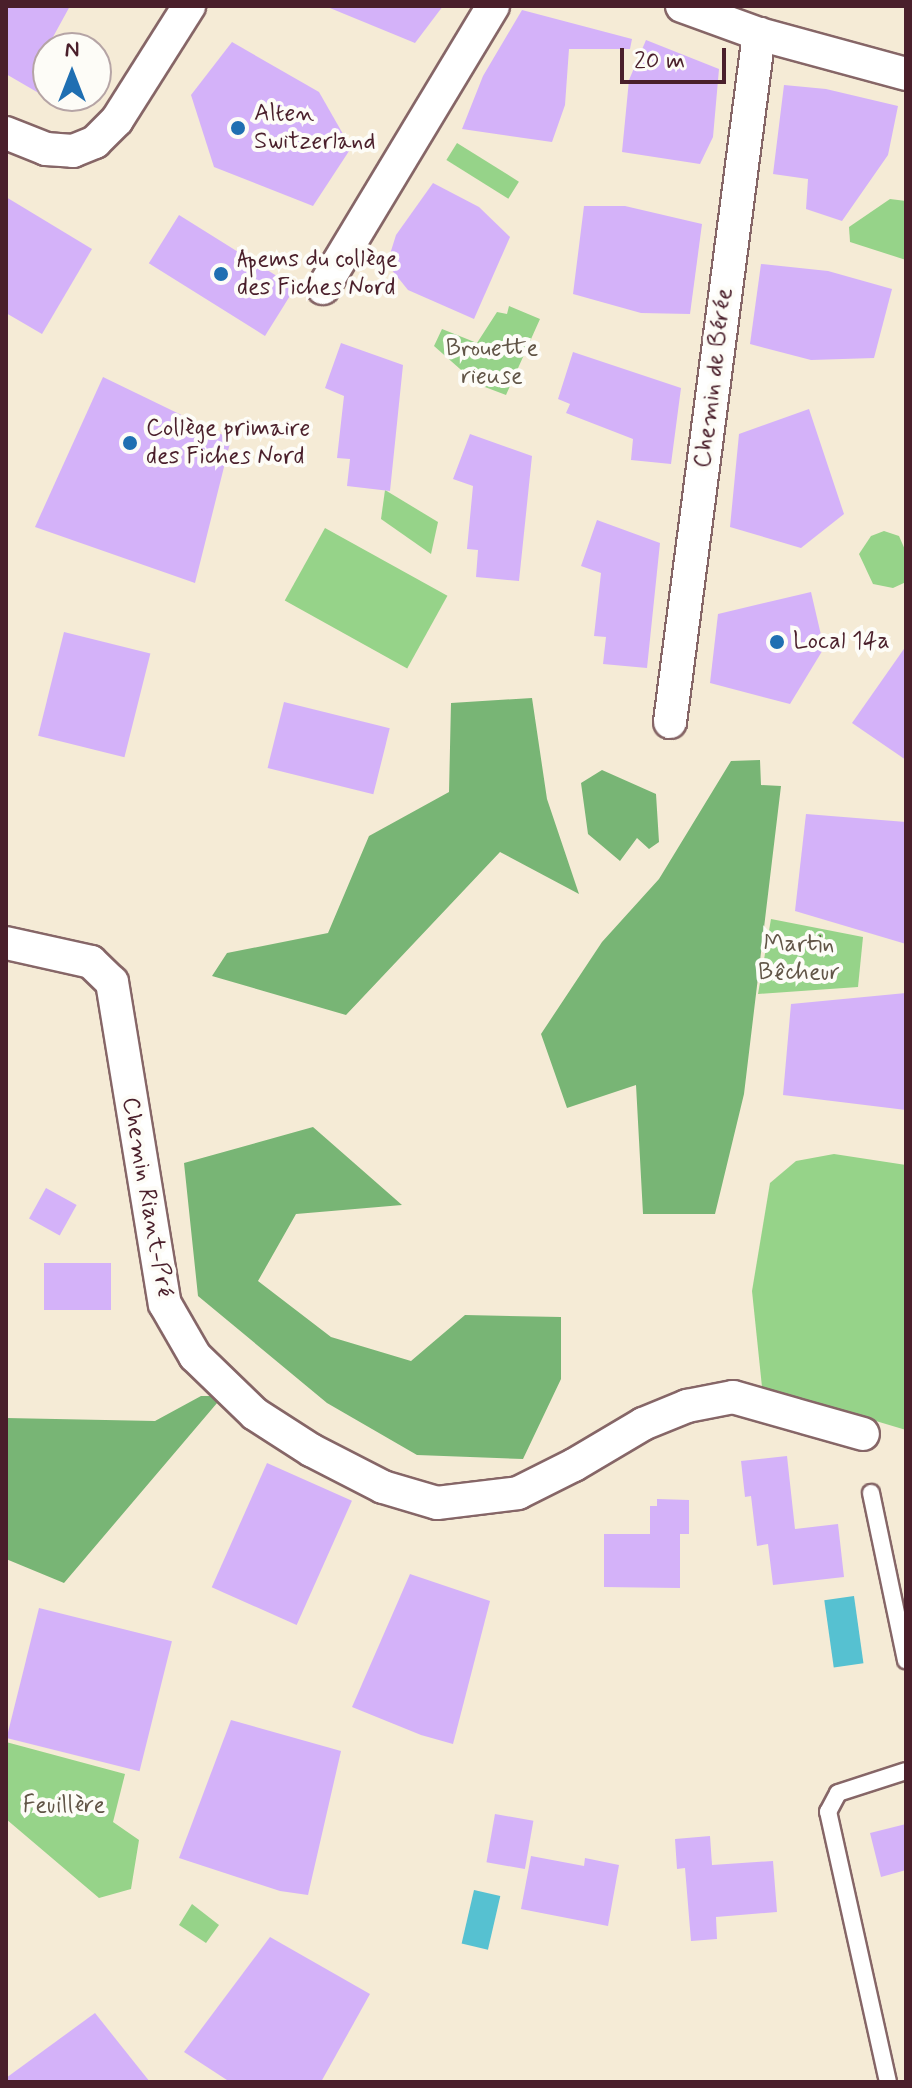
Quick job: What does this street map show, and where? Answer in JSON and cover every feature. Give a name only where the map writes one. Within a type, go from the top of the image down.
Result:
[{"type":"street","points":[[6,133],[46,149],[73,151],[95,142],[117,120],[189,6]]},
{"type":"street","points":[[323,288],[493,6]]},
{"type":"street","points":[[682,6],[759,34],[906,74]]},
{"type":"street","name":"Chemin de Bérée","points":[[670,722],[759,34]]},
{"type":"street","name":"Chemin Riant-Pré","points":[[6,943],[91,962],[112,982],[165,1304],[195,1356],[255,1414],[311,1450],[383,1487],[437,1503],[518,1493],[574,1465],[643,1424],[687,1406],[733,1397],[863,1434]]},
{"type":"lane","points":[[871,1493],[906,1660]]},
{"type":"lane","points":[[888,2082],[828,1812],[838,1793],[906,1771]]},
{"type":"green space","points":[[457,143],[519,182],[508,199],[446,160]]},
{"type":"green space","points":[[890,199],[906,201],[906,260],[850,242],[849,227]]},
{"type":"green space","name":"Brouette rieuse","points":[[509,306],[540,319],[506,395],[477,384],[434,346],[442,329],[477,343],[497,312],[507,314]]},
{"type":"green space","points":[[385,490],[438,522],[431,554],[381,519]]},
{"type":"green space","points":[[325,528],[447,596],[407,668],[285,601]]},
{"type":"green space","points":[[884,531],[899,536],[906,552],[906,582],[893,588],[873,584],[859,554],[871,536]]},
{"type":"green space","points":[[532,698],[547,799],[579,894],[500,852],[346,1015],[212,976],[227,953],[328,933],[369,836],[449,792],[451,703]]},
{"type":"green space","points":[[760,760],[761,785],[781,786],[744,1094],[715,1214],[643,1214],[636,1085],[567,1108],[541,1034],[602,942],[659,879],[731,761]]},
{"type":"green space","points":[[602,770],[656,794],[659,842],[649,849],[637,838],[620,861],[588,834],[581,783]]},
{"type":"green space","name":"Martin Bêcheur","points":[[771,919],[863,937],[858,987],[758,994]]},
{"type":"green space","points":[[313,1127],[402,1205],[296,1214],[258,1281],[331,1337],[411,1361],[465,1315],[561,1317],[561,1379],[523,1459],[417,1455],[327,1403],[198,1296],[184,1163]]},
{"type":"green space","points":[[834,1154],[906,1165],[906,1430],[762,1387],[752,1291],[770,1183],[796,1161]]},
{"type":"green space","points":[[201,1396],[223,1396],[64,1583],[6,1559],[6,1418],[155,1421]]},
{"type":"green space","name":"Feuillère","points":[[6,1742],[125,1774],[113,1822],[139,1840],[131,1889],[99,1898],[6,1819]]},
{"type":"green space","points":[[192,1904],[219,1925],[206,1943],[179,1925]]},
{"type":"water","points":[[854,1596],[863,1663],[834,1668],[824,1600]]},
{"type":"water","points":[[474,1890],[500,1896],[488,1950],[462,1944]]},
{"type":"building","points":[[6,6],[70,6],[56,32],[32,32],[32,89],[6,74]]},
{"type":"building","points":[[325,6],[443,6],[415,43]]},
{"type":"building","points":[[522,10],[632,39],[630,49],[569,49],[565,105],[552,142],[462,129],[483,76]]},
{"type":"building","points":[[646,40],[719,69],[713,137],[700,164],[622,152],[629,80]]},
{"type":"building","points":[[232,42],[319,92],[351,148],[313,206],[214,167],[191,95]]},
{"type":"building","points":[[784,85],[826,89],[898,106],[888,155],[842,221],[806,209],[808,179],[773,174]]},
{"type":"building","points":[[433,183],[479,207],[510,237],[474,319],[408,290],[387,264],[396,235]]},
{"type":"building","points":[[6,197],[92,249],[42,334],[6,313]]},
{"type":"building","points":[[584,206],[625,206],[702,224],[690,314],[641,313],[573,294]]},
{"type":"building","name":"Apems du collège des Fiches Nord","points":[[179,215],[295,288],[265,336],[149,263]]},
{"type":"building","points":[[761,264],[828,271],[892,289],[874,358],[811,360],[750,344]]},
{"type":"building","points":[[341,343],[403,365],[390,491],[347,486],[350,459],[337,458],[344,396],[325,388]]},
{"type":"building","points":[[573,352],[681,388],[671,464],[631,460],[633,439],[566,413],[570,404],[558,399]]},
{"type":"building","points":[[103,377],[231,439],[195,583],[35,527]]},
{"type":"building","points":[[809,409],[844,514],[801,548],[730,527],[739,434]]},
{"type":"building","points":[[470,434],[532,456],[519,581],[476,577],[478,550],[467,549],[473,486],[453,479]]},
{"type":"building","points":[[597,520],[660,543],[647,668],[603,664],[606,637],[594,636],[601,573],[581,566]]},
{"type":"building","points":[[811,592],[824,648],[790,704],[710,683],[718,614]]},
{"type":"building","points":[[64,632],[150,654],[124,757],[38,736]]},
{"type":"building","points":[[906,646],[906,760],[852,723]]},
{"type":"building","points":[[284,702],[390,728],[373,794],[268,768]]},
{"type":"building","points":[[806,814],[906,822],[906,944],[795,911]]},
{"type":"building","points":[[906,993],[906,1110],[783,1095],[791,1004]]},
{"type":"building","points":[[46,1188],[77,1205],[60,1236],[29,1219]]},
{"type":"building","points":[[44,1263],[111,1263],[111,1310],[44,1310]]},
{"type":"building","points":[[787,1456],[795,1529],[838,1524],[844,1577],[773,1585],[768,1544],[757,1546],[751,1496],[745,1497],[741,1461]]},
{"type":"building","points":[[267,1463],[352,1501],[297,1625],[212,1587]]},
{"type":"building","points":[[657,1499],[689,1500],[689,1534],[680,1534],[680,1588],[604,1587],[604,1534],[650,1534],[650,1506],[657,1506]]},
{"type":"building","points":[[410,1574],[490,1601],[453,1744],[421,1735],[352,1707]]},
{"type":"building","points":[[39,1608],[172,1641],[140,1771],[7,1738]]},
{"type":"building","points":[[231,1720],[341,1751],[308,1895],[280,1891],[179,1858]]},
{"type":"building","points":[[495,1814],[533,1821],[525,1869],[486,1862]]},
{"type":"building","points":[[906,1824],[906,1870],[881,1877],[870,1833]]},
{"type":"building","points":[[710,1836],[712,1865],[773,1861],[777,1912],[716,1917],[717,1939],[691,1941],[685,1868],[677,1869],[675,1839]]},
{"type":"building","points":[[531,1856],[584,1866],[585,1858],[619,1865],[608,1926],[521,1909]]},
{"type":"building","points":[[270,1937],[370,1994],[321,2082],[230,2082],[184,2052]]},
{"type":"building","points":[[95,2013],[150,2082],[6,2082],[6,2078]]},
{"type":"place","name":"Alten Switzerland","points":[[238,128]]},
{"type":"place","name":"Apems du collège des Fiches Nord","points":[[221,274]]},
{"type":"place","name":"Collège primaire des Fiches Nord","points":[[130,443]]},
{"type":"place","name":"Local 14a","points":[[777,642]]}]
